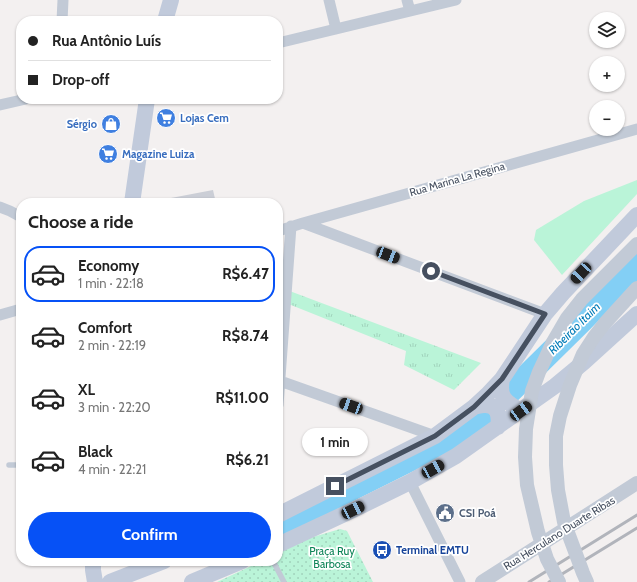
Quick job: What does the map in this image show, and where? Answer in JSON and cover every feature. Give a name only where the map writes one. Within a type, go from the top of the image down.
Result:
[{"type":"main road","points":[[166,16],[171,0]]},
{"type":"main road","points":[[133,198],[146,104]]},
{"type":"main road","points":[[283,512],[435,436],[474,407],[502,379],[545,314],[637,215]]},
{"type":"main road","points":[[283,543],[410,482],[456,456],[555,386],[637,314]]},
{"type":"main road","points":[[502,379],[501,391],[503,397],[508,403],[521,411]]},
{"type":"main road","points":[[474,407],[485,405],[493,406],[498,412],[498,427]]},
{"type":"main road","points":[[93,566],[96,582]]},
{"type":"main road","points":[[110,582],[151,566]]},
{"type":"main road","points":[[192,582],[230,566]]},
{"type":"street","points":[[62,16],[63,0]]},
{"type":"street","points":[[329,0],[336,29]]},
{"type":"street","points":[[407,0],[410,11]]},
{"type":"street","points":[[283,42],[456,0]]},
{"type":"street","points":[[0,105],[16,101]]},
{"type":"street","name":"Rua Marina La Regina","points":[[283,229],[637,129]]},
{"type":"street","points":[[0,207],[16,214]]},
{"type":"street","points":[[303,223],[545,314]]},
{"type":"street","points":[[283,339],[291,226]]},
{"type":"street","points":[[559,582],[547,559],[538,532],[527,485],[525,457],[526,429],[532,391],[552,342],[567,318],[582,299],[637,244]]},
{"type":"street","points":[[587,582],[564,522],[558,490],[556,436],[560,416],[570,385],[583,354],[605,323],[637,288]]},
{"type":"street","points":[[0,315],[16,310]]},
{"type":"street","points":[[283,382],[435,436]]},
{"type":"street","points":[[410,482],[460,582]]},
{"type":"street","name":"Rua Herculano Duarte Ribas","points":[[482,582],[637,483]]},
{"type":"lane","points":[[9,465],[16,464]]},
{"type":"lane","points":[[276,566],[284,582]]},
{"type":"green space","points":[[637,180],[637,194],[562,275],[534,240],[536,230],[584,201]]},
{"type":"green space","points":[[287,290],[481,363],[454,390],[404,365],[406,351],[286,303]]},
{"type":"green space","name":"Praça Ruy Barbosa","points":[[340,529],[347,531],[373,582],[217,582],[251,566],[283,566],[283,550],[303,540]]},
{"type":"building","points":[[213,190],[215,198],[171,198]]},
{"type":"waterway","name":"Ribeirão Itaim","points":[[510,392],[637,265]]},
{"type":"waterway","name":"Ribeirão Itaim","points":[[283,524],[440,445],[480,419]]},
{"type":"railway","points":[[529,582],[637,515]]},
{"type":"railway","points":[[549,582],[637,528]]},
{"type":"place","name":"Lojas Cem","points":[[166,118]]},
{"type":"place","name":"Sérgio","points":[[111,124]]},
{"type":"place","name":"Magazine Luiza","points":[[108,154]]},
{"type":"place","name":"CSI Poá","points":[[445,513]]},
{"type":"place","name":"Terminal EMTU","points":[[382,550]]},
{"type":"route","points":[[335,486],[435,436],[474,407],[502,379],[545,314],[431,271]]}]
